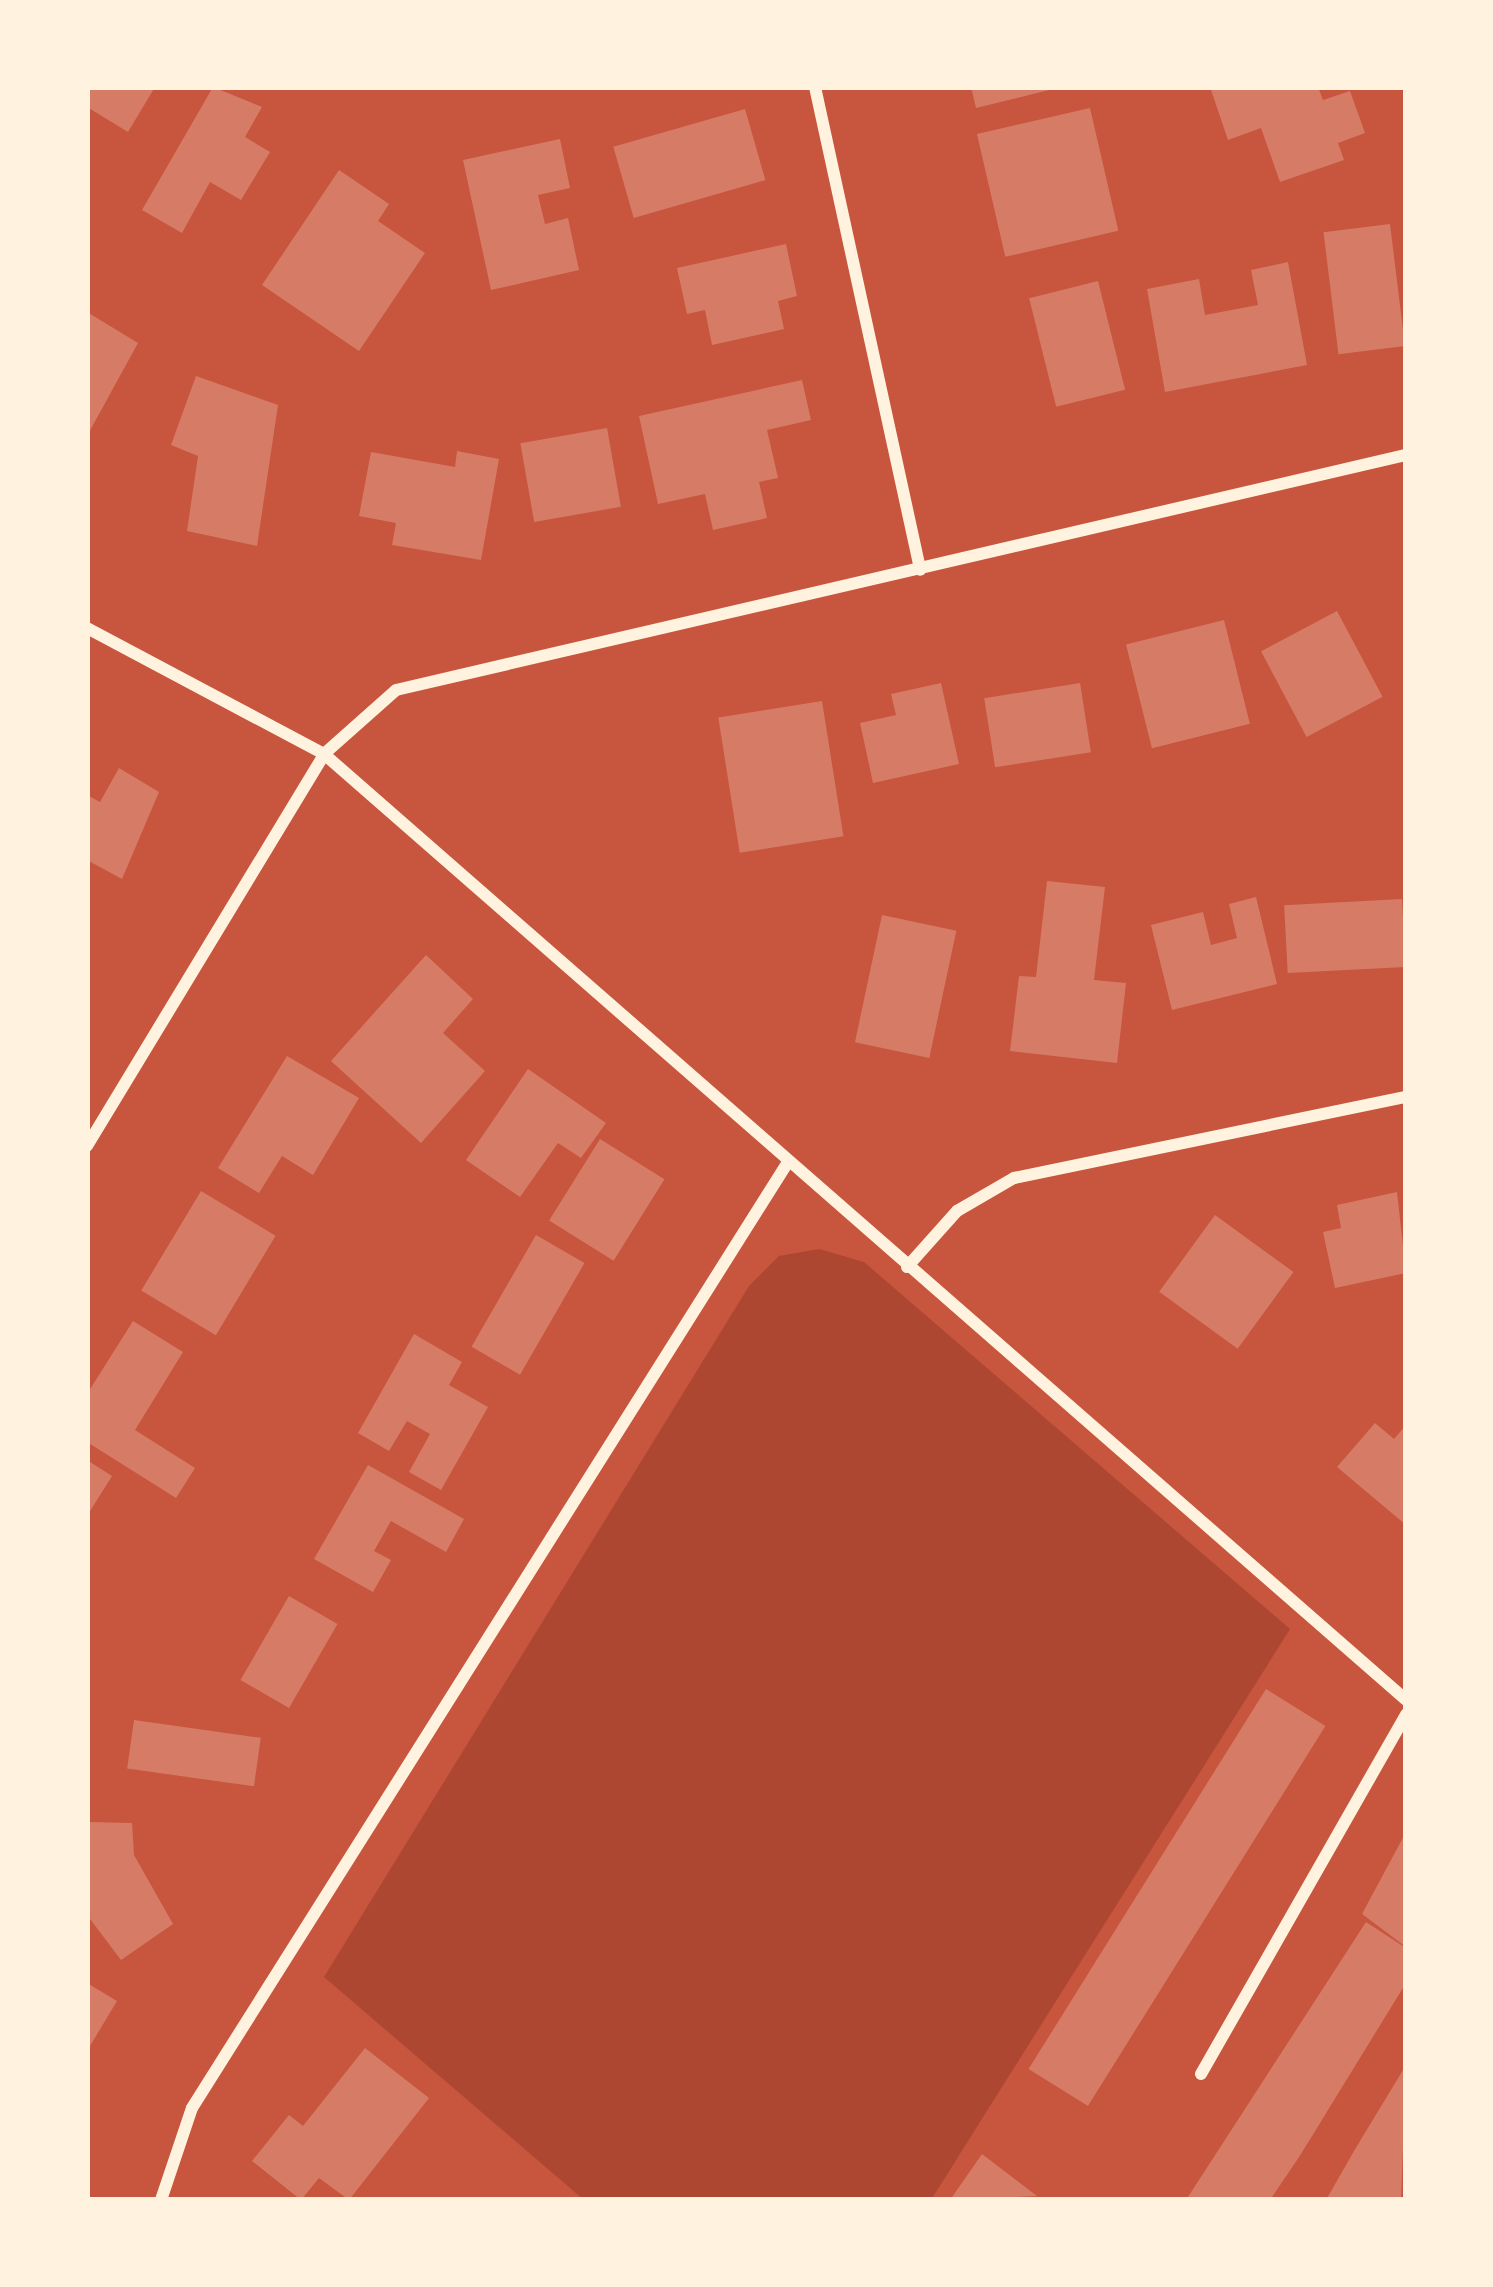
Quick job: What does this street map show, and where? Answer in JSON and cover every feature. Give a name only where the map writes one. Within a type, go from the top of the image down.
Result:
[{"type":"street","points":[[815,87],[920,570]]},
{"type":"street","points":[[87,1146],[324,754],[397,690],[1406,455]]},
{"type":"street","points":[[87,628],[324,754],[786,1165],[1406,1700]]},
{"type":"street","points":[[907,1268],[957,1211],[1014,1178],[1406,1096]]},
{"type":"street","points":[[160,2200],[192,2108],[786,1165]]},
{"type":"street","points":[[1201,2074],[1406,1714]]},
{"type":"shaded area","points":[[819,1249],[864,1262],[1290,1629],[931,2200],[584,2200],[324,1977],[749,1286],[779,1256]]},
{"type":"building","points":[[87,87],[155,87],[128,132],[87,107]]},
{"type":"building","points":[[213,87],[262,107],[245,137],[270,152],[241,200],[210,182],[182,233],[142,210]]},
{"type":"building","points":[[971,87],[1053,87],[1053,89],[976,108]]},
{"type":"building","points":[[1210,87],[1318,87],[1323,100],[1350,91],[1365,133],[1338,143],[1344,160],[1280,182],[1261,128],[1228,140]]},
{"type":"building","points":[[1090,108],[1118,231],[1005,257],[977,134]]},
{"type":"building","points":[[745,109],[765,180],[634,218],[613,147]]},
{"type":"building","points":[[560,139],[570,188],[538,195],[545,224],[568,218],[579,270],[491,290],[463,160]]},
{"type":"building","points":[[339,170],[389,204],[378,221],[425,253],[359,351],[262,285]]},
{"type":"building","points":[[1390,224],[1405,346],[1338,354],[1323,232]]},
{"type":"building","points":[[786,244],[797,296],[778,301],[784,329],[712,345],[705,310],[687,314],[677,268]]},
{"type":"building","points":[[1288,262],[1307,365],[1165,392],[1147,289],[1199,279],[1205,315],[1258,305],[1251,270]]},
{"type":"building","points":[[1098,281],[1125,390],[1056,407],[1029,298]]},
{"type":"building","points":[[87,312],[138,343],[87,436]]},
{"type":"building","points":[[196,376],[278,405],[257,546],[187,531],[198,456],[171,445]]},
{"type":"building","points":[[802,380],[811,420],[767,430],[778,478],[759,482],[767,518],[713,530],[705,494],[658,504],[639,416]]},
{"type":"building","points":[[607,428],[621,507],[534,522],[520,443]]},
{"type":"building","points":[[457,451],[499,459],[481,560],[392,545],[396,523],[359,516],[371,452],[455,467]]},
{"type":"building","points":[[1337,611],[1383,697],[1307,737],[1261,651]]},
{"type":"building","points":[[1224,620],[1250,724],[1152,748],[1126,644]]},
{"type":"building","points":[[941,683],[959,764],[873,783],[860,723],[896,715],[891,694]]},
{"type":"building","points":[[1080,683],[1091,752],[995,767],[984,698]]},
{"type":"building","points":[[822,701],[843,836],[740,853],[718,717]]},
{"type":"building","points":[[119,768],[159,792],[122,879],[87,860],[87,795],[100,802]]},
{"type":"building","points":[[1047,881],[1105,887],[1094,980],[1126,983],[1117,1063],[1010,1051],[1019,976],[1036,977]]},
{"type":"building","points":[[1256,897],[1277,984],[1172,1010],[1151,925],[1203,912],[1211,945],[1237,938],[1229,904]]},
{"type":"building","points":[[1402,899],[1406,967],[1288,973],[1284,905]]},
{"type":"building","points":[[882,915],[956,931],[929,1058],[855,1042]]},
{"type":"building","points":[[426,955],[473,999],[443,1033],[485,1071],[421,1143],[331,1061]]},
{"type":"building","points":[[287,1056],[359,1098],[313,1175],[282,1156],[259,1193],[218,1168]]},
{"type":"building","points":[[528,1069],[606,1123],[581,1158],[558,1143],[520,1197],[466,1160]]},
{"type":"building","points":[[600,1139],[664,1179],[614,1261],[549,1220]]},
{"type":"building","points":[[201,1191],[276,1236],[216,1335],[141,1290]]},
{"type":"building","points":[[1397,1192],[1406,1273],[1335,1288],[1323,1232],[1341,1228],[1337,1205]]},
{"type":"building","points":[[1215,1215],[1293,1272],[1238,1349],[1159,1292]]},
{"type":"building","points":[[536,1235],[584,1263],[520,1375],[472,1347]]},
{"type":"building","points":[[133,1321],[183,1352],[135,1430],[195,1468],[176,1498],[87,1442],[87,1394]]},
{"type":"building","points":[[414,1334],[462,1362],[449,1385],[488,1407],[441,1490],[409,1472],[430,1434],[407,1421],[389,1451],[358,1433]]},
{"type":"building","points":[[1375,1423],[1394,1439],[1406,1425],[1406,1525],[1337,1467]]},
{"type":"building","points":[[87,1460],[112,1476],[87,1516]]},
{"type":"building","points":[[368,1465],[464,1519],[446,1552],[391,1521],[374,1551],[391,1560],[373,1592],[314,1559]]},
{"type":"building","points":[[289,1596],[337,1624],[289,1708],[240,1680]]},
{"type":"building","points":[[1266,1689],[1325,1726],[1088,2106],[1029,2069]]},
{"type":"building","points":[[134,1720],[261,1738],[254,1786],[127,1769]]},
{"type":"building","points":[[87,1822],[132,1823],[134,1855],[173,1924],[121,1960],[87,1915]]},
{"type":"building","points":[[1406,1832],[1406,1947],[1362,1914]]},
{"type":"building","points":[[1366,1922],[1406,1948],[1406,1983],[1301,2154],[1270,2200],[1186,2200]]},
{"type":"building","points":[[87,1983],[117,2001],[87,2051]]},
{"type":"building","points":[[365,2048],[429,2098],[349,2200],[319,2178],[301,2200],[252,2161],[289,2115],[303,2126]]},
{"type":"building","points":[[1406,2065],[1401,2200],[1326,2200],[1354,2151]]},
{"type":"building","points":[[982,2154],[1037,2196],[950,2200]]}]
